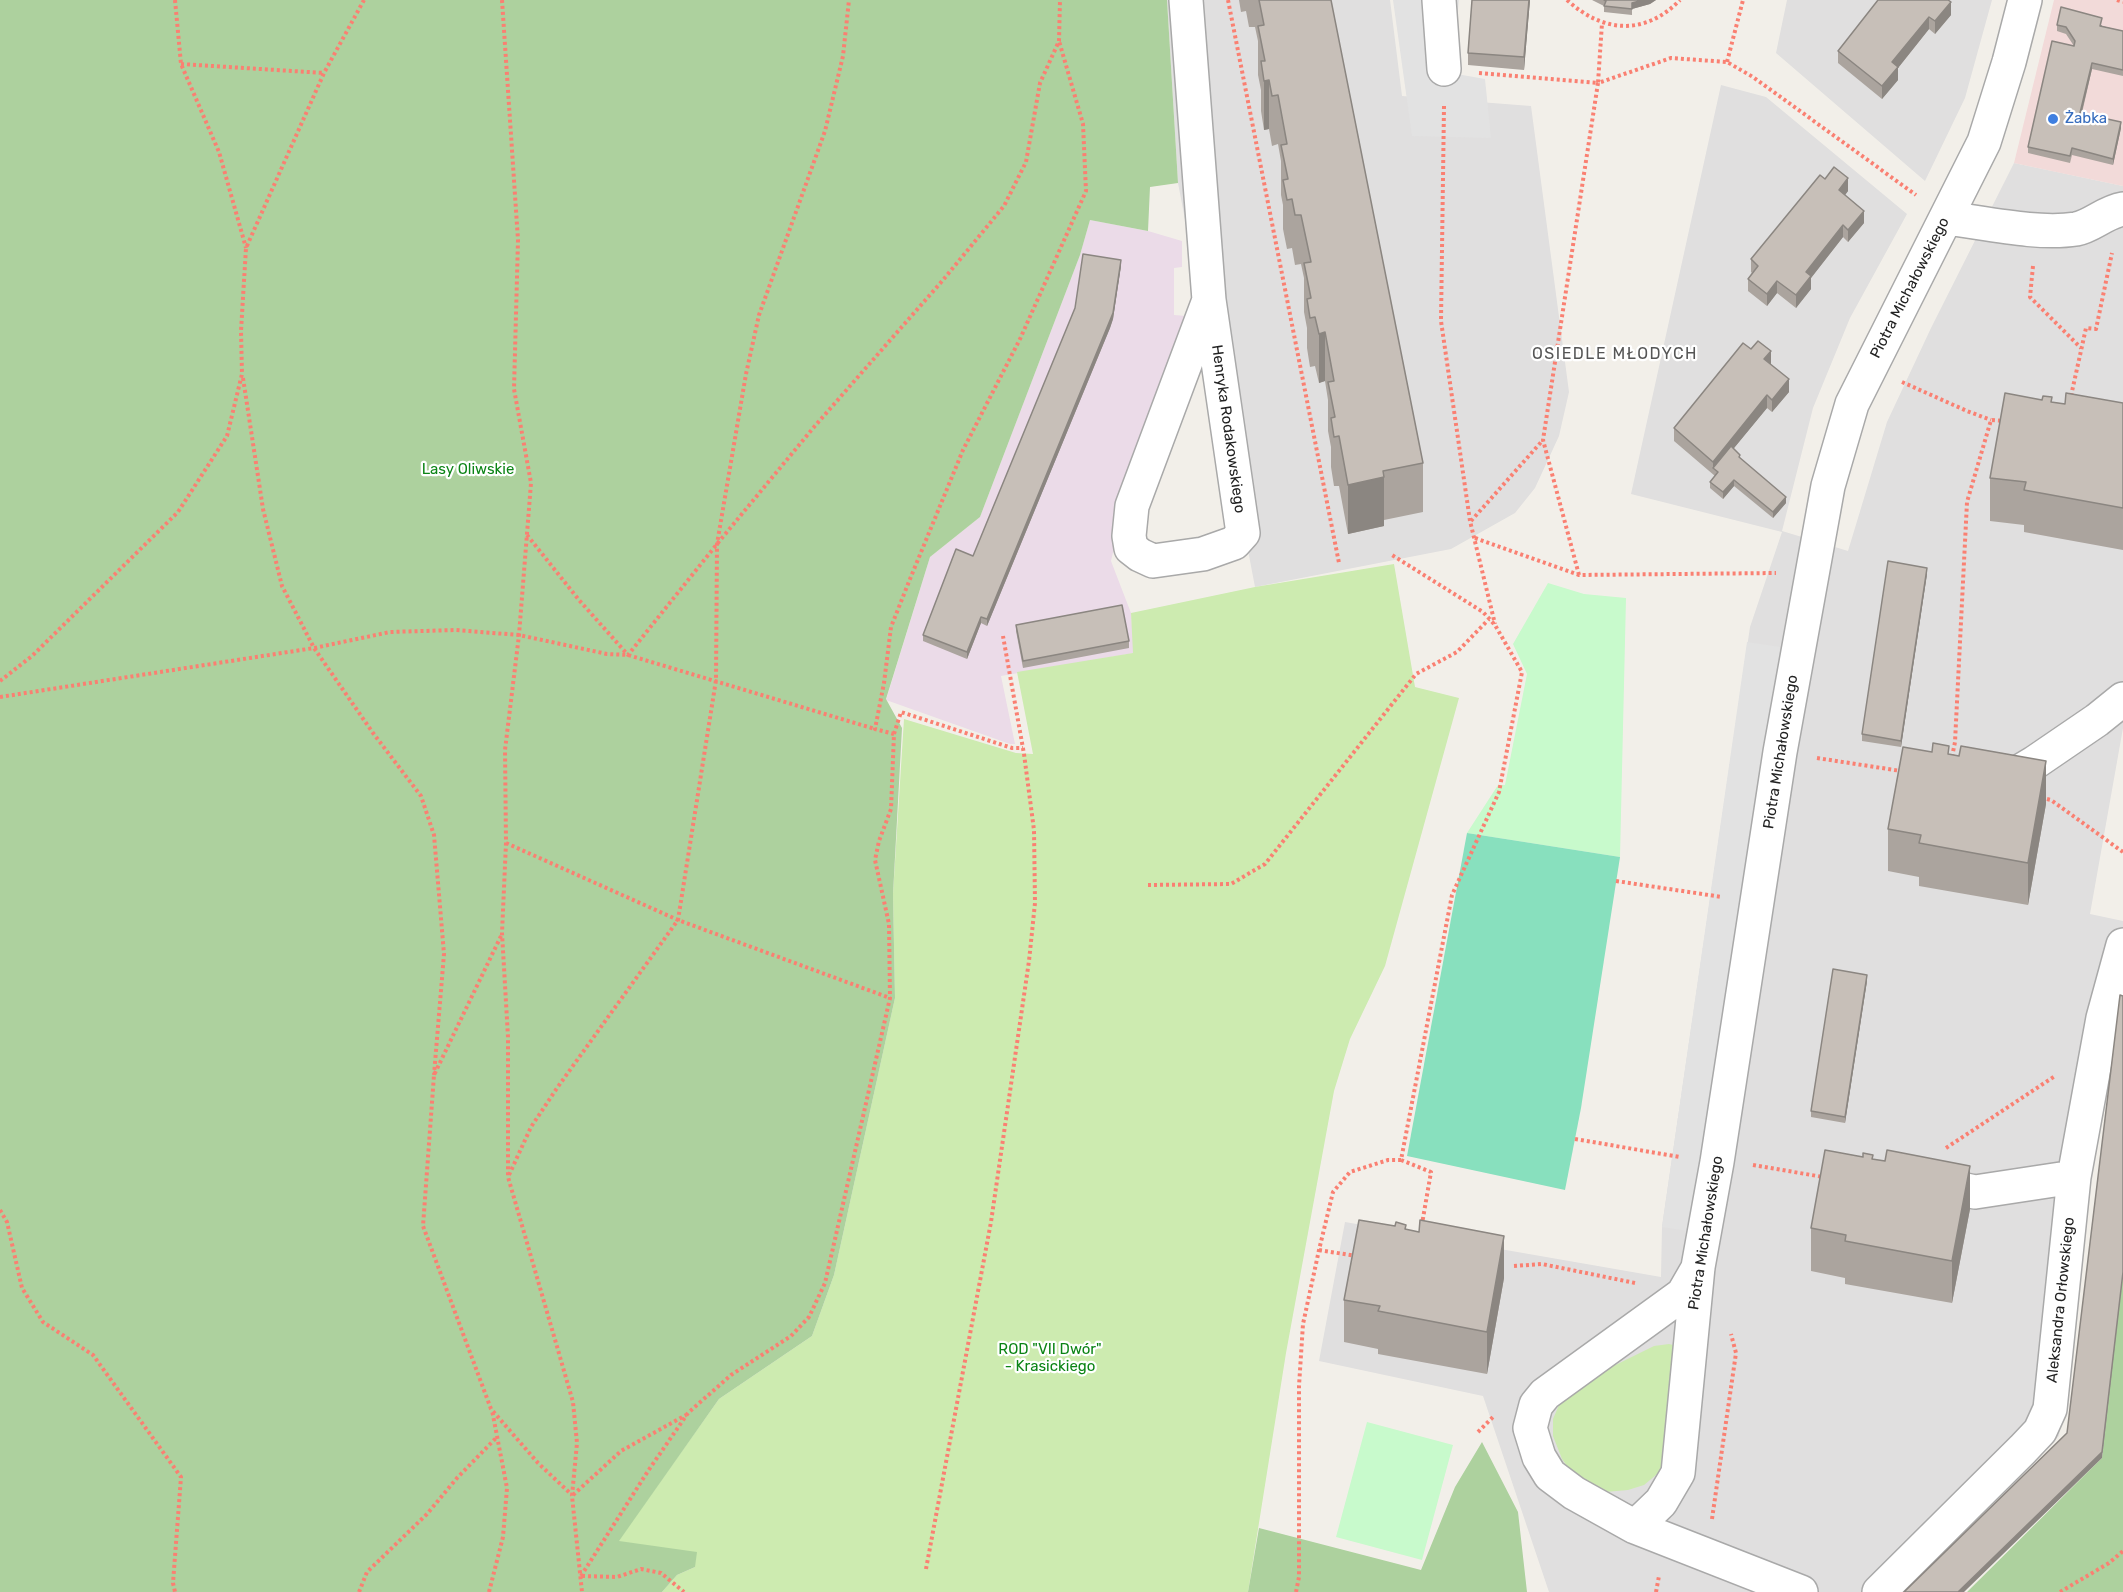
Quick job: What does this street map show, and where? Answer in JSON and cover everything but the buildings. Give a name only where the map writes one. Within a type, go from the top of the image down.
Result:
[{"type":"street","name":"Henryka Rodakowskiego","points":[[1186,0],[1209,300],[1244,533],[1234,543],[1203,554],[1153,561],[1131,548],[1129,536],[1132,506],[1209,300]]},
{"type":"street","points":[[1439,0],[1456,71]]},
{"type":"street","name":"Piotra Michałowskiego","points":[[1635,1527],[1661,1502],[1678,1473],[1691,1280],[1717,1162],[1780,752],[1828,486],[1852,404],[1935,209],[1984,142],[2010,62],[2025,0]]},
{"type":"street","points":[[1935,209],[2055,232],[2080,228],[2110,212],[2123,209]]},
{"type":"street","points":[[1950,766],[1999,775],[2019,772],[2097,720],[2123,699]]},
{"type":"street","name":"Aleksandra Orłowskiego","points":[[1879,1592],[2040,1431],[2050,1409],[2074,1178],[2103,1018],[2123,945]]},
{"type":"street","points":[[1902,1177],[1975,1192],[2074,1178]]},
{"type":"street","points":[[1691,1280],[1545,1394],[1536,1405],[1530,1428],[1539,1457],[1550,1475],[1574,1493],[1635,1527],[1801,1592]]},
{"type":"path","points":[[175,0],[181,64],[219,152],[246,248],[241,331],[242,374],[263,509],[282,586],[314,648],[373,733],[422,796],[434,835],[444,954],[423,1227],[491,1409],[507,1488],[503,1537],[489,1592]]},
{"type":"path","points":[[246,248],[324,73],[364,0]]},
{"type":"path","points":[[502,0],[518,240],[514,389],[531,483],[519,635],[505,750],[506,843],[502,933],[508,1037],[508,1177],[573,1402],[577,1443],[572,1496],[582,1592]]},
{"type":"path","points":[[508,1177],[538,1117],[678,920],[716,681],[717,544],[746,374],[759,315],[825,131],[843,56],[849,0]]},
{"type":"path","points":[[874,729],[884,683],[891,627],[963,450],[1020,339],[1086,191],[1083,124],[1059,41],[1060,0]]},
{"type":"path","points":[[1228,0],[1339,563]]},
{"type":"path","points":[[1567,0],[1581,13],[1602,23],[1626,27],[1649,22],[1669,11],[1680,0]]},
{"type":"path","points":[[1727,62],[1743,0]]},
{"type":"path","points":[[2117,0],[2123,2]]},
{"type":"path","points":[[1579,575],[1543,440],[1598,82],[1602,23]]},
{"type":"path","points":[[628,655],[814,427],[943,280],[1004,206],[1026,162],[1040,83],[1059,41]]},
{"type":"path","points":[[1495,625],[1470,522],[1441,321],[1456,71],[1598,82],[1671,58],[1727,62],[1753,77],[1935,209]]},
{"type":"path","points":[[181,64],[324,73]]},
{"type":"path","points":[[2068,401],[2073,394],[2086,328],[2096,329],[2123,209]]},
{"type":"path","points":[[2035,302],[2081,349]]},
{"type":"path","points":[[0,681],[32,656],[178,512],[227,436],[242,374]]},
{"type":"path","points":[[1899,380],[1991,420],[2013,422]]},
{"type":"path","points":[[1950,766],[1955,742],[1967,502],[1991,420]]},
{"type":"path","points":[[1470,522],[1543,440]]},
{"type":"path","points":[[526,534],[579,600],[628,655]]},
{"type":"path","points":[[1475,538],[1579,575],[1787,573]]},
{"type":"path","points":[[1392,555],[1483,612],[1495,625],[1522,672],[1499,792],[1452,895],[1401,1160]]},
{"type":"path","points":[[1148,885],[1231,884],[1265,864],[1416,674],[1457,652],[1489,619]]},
{"type":"path","points":[[0,697],[314,648],[390,632],[455,630],[519,635],[607,654],[628,655],[894,734]]},
{"type":"path","points":[[926,1569],[991,1222],[1029,961],[1035,903],[1034,830],[1023,748],[1003,636]]},
{"type":"path","points":[[572,1496],[621,1451],[688,1413],[731,1374],[791,1336],[809,1317],[825,1283],[890,998],[889,924],[875,860],[879,841],[891,809],[894,734],[901,712],[1012,748],[1023,748]]},
{"type":"path","points":[[1814,758],[1903,771]]},
{"type":"path","points":[[2040,798],[2051,800],[2123,852]]},
{"type":"path","points":[[506,843],[678,920],[890,998]]},
{"type":"path","points":[[1616,881],[1692,893]]},
{"type":"path","points":[[434,1075],[502,933]]},
{"type":"path","points":[[1902,1177],[2097,1048]]},
{"type":"path","points":[[1575,1139],[1658,1154]]},
{"type":"path","points":[[1296,1592],[1299,1577],[1299,1386],[1303,1324],[1333,1192],[1350,1172],[1388,1160],[1401,1160],[1431,1172],[1421,1231]]},
{"type":"path","points":[[1717,1162],[1748,1164],[1828,1178]]},
{"type":"path","points":[[0,1210],[7,1222],[21,1288],[43,1322],[93,1356],[181,1477],[173,1583],[175,1592]]},
{"type":"path","points":[[1319,1250],[1361,1257]]},
{"type":"path","points":[[1515,1266],[1542,1264],[1691,1280]]},
{"type":"path","points":[[1707,1556],[1736,1353],[1729,1324]]},
{"type":"path","points":[[491,1409],[538,1463],[572,1496]]},
{"type":"path","points":[[1478,1432],[1499,1412]]},
{"type":"path","points":[[581,1576],[688,1413]]},
{"type":"path","points":[[358,1592],[367,1572],[427,1514],[457,1478],[497,1437]]},
{"type":"path","points":[[2060,1592],[2109,1563],[2123,1551]]},
{"type":"path","points":[[581,1576],[617,1577],[641,1569],[662,1573],[684,1592]]},
{"type":"shaded area","points":[[1167,0],[1390,0],[1402,96],[1531,106],[1569,392],[1559,436],[1535,488],[1515,513],[1451,549],[1255,587],[1178,183]]},
{"type":"shaded area","points":[[1393,0],[1459,0],[1451,73],[1485,79],[1491,138],[1412,136]]},
{"type":"shaded area","points":[[1787,0],[1992,0],[1965,98],[1925,181],[1776,53]]},
{"type":"shaded area","points":[[2054,0],[2123,0],[2123,186],[2014,163]]},
{"type":"shaded area","points":[[1721,85],[1766,97],[1907,214],[1850,318],[1813,408],[1782,531],[1848,551],[1887,422],[1931,328],[2014,163],[2123,186],[2123,728],[2090,914],[2123,921],[2123,994],[2110,1028],[2059,1436],[1901,1592],[1549,1592],[1483,1396],[1319,1361],[1345,1222],[1661,1277],[1662,1226],[1750,627],[1782,532],[1631,494]]},
{"type":"shaded area","points":[[1090,220],[1148,231],[1182,241],[1182,267],[1174,268],[1174,315],[1187,316],[1111,561],[1131,613],[1134,653],[1001,676],[1015,744],[1010,744],[886,700],[930,557],[980,517],[1080,255]]},
{"type":"shaded area","points":[[1747,642],[1780,647],[1695,1232],[1662,1227]]},
{"type":"green space","name":"Lasy Oliwskie","points":[[0,0],[1167,0],[1178,183],[1150,187],[1148,231],[1090,220],[1080,255],[980,517],[930,557],[886,699],[902,728],[893,894],[895,998],[834,1275],[812,1336],[719,1399],[619,1541],[697,1552],[695,1567],[677,1575],[662,1592],[0,1592]]},
{"type":"green space","name":"ROD \"VII Dwór\" - Krasickiego","points":[[1394,564],[1415,687],[1459,698],[1385,966],[1350,1039],[1334,1091],[1286,1353],[1248,1592],[662,1592],[677,1575],[695,1567],[618,1541],[719,1399],[812,1336],[834,1275],[895,998],[893,894],[904,719],[1016,753],[1033,754],[1017,672],[1133,653],[1131,613],[1255,587]]},
{"type":"green space","points":[[1548,583],[1584,594],[1626,598],[1620,857],[1467,833],[1498,785],[1505,785],[1527,674],[1513,644]]},
{"type":"green space","points":[[1467,833],[1620,857],[1581,1108],[1565,1190],[1407,1156]]},
{"type":"green space","points":[[2123,1269],[2123,1592],[1967,1592],[2102,1458]]},
{"type":"green space","points":[[1669,1344],[1677,1346],[1662,1470],[1644,1485],[1628,1490],[1605,1492],[1572,1473],[1562,1459],[1553,1436],[1553,1419],[1559,1405],[1587,1379],[1654,1346]]},
{"type":"green space","points":[[1367,1422],[1453,1445],[1422,1560],[1336,1537]]},
{"type":"green space","points":[[1482,1442],[1518,1512],[1527,1592],[1248,1592],[1259,1528],[1421,1570],[1455,1487]]},
{"type":"place","name":"Żabka","points":[[2053,119]]},
{"type":"district","name":"OSIEDLE MŁODYCH","points":[[1615,354]]}]
